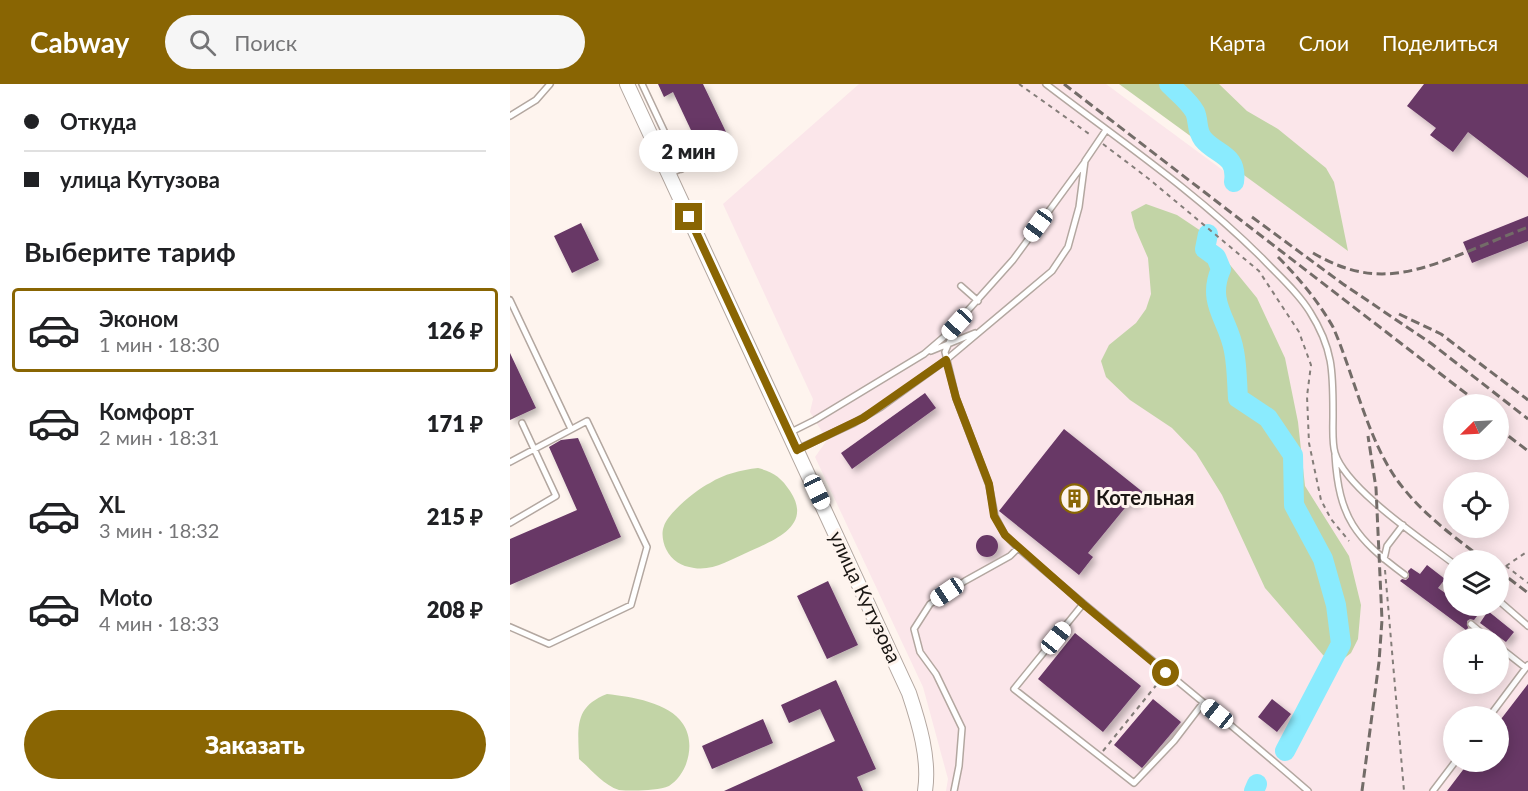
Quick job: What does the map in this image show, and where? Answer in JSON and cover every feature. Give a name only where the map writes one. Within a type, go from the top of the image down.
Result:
[{"type":"street","name":"улица Кутузова","points":[[627,84],[675,171],[789,433],[909,693],[922,742],[925,791]]},
{"type":"lane","points":[[510,116],[536,100],[550,84]]},
{"type":"lane","points":[[642,84],[675,171],[701,160]]},
{"type":"lane","points":[[1046,84],[1177,182],[1230,227],[1309,310],[1320,329],[1332,365],[1335,453],[1339,493],[1344,510],[1357,534],[1384,560],[1405,575]]},
{"type":"lane","points":[[924,354],[957,324],[1013,260],[1106,130]]},
{"type":"lane","points":[[797,450],[863,418],[946,360],[1052,271],[1068,247],[1078,207],[1085,161]]},
{"type":"lane","points":[[961,286],[978,301]]},
{"type":"lane","points":[[510,300],[571,429]]},
{"type":"lane","points":[[957,324],[947,344],[946,360],[956,398],[989,484],[994,516],[1005,535],[1083,604],[1308,791]]},
{"type":"lane","points":[[789,433],[815,420],[924,354],[981,330]]},
{"type":"lane","points":[[510,462],[587,421],[647,548],[631,605],[549,644],[510,627]]},
{"type":"lane","points":[[510,523],[556,495],[522,423]]},
{"type":"lane","points":[[1335,453],[1359,488],[1443,556]]},
{"type":"lane","points":[[1384,560],[1384,551],[1403,525]]},
{"type":"lane","points":[[954,791],[960,766],[962,728],[936,674],[920,652],[914,629],[930,604],[1010,556],[1018,548]]},
{"type":"lane","points":[[1083,604],[1014,689],[1134,783],[1174,741],[1203,703]]},
{"type":"lane","points":[[1509,610],[1528,626]]},
{"type":"lane","points":[[1471,624],[1476,628]]},
{"type":"lane","points":[[1497,706],[1527,667],[1509,654]]},
{"type":"lane","points":[[1433,791],[1447,772]]},
{"type":"path","points":[[1019,84],[1149,179],[1259,271],[1299,332],[1311,365],[1307,396],[1309,443],[1321,500],[1330,519],[1349,541]]},
{"type":"path","points":[[1509,564],[1528,551]]},
{"type":"path","points":[[1384,560],[1404,791]]},
{"type":"path","points":[[1509,568],[1528,583]]},
{"type":"path","points":[[1099,755],[1166,673]]},
{"type":"shaded area","points":[[859,84],[1106,84],[1228,174],[1184,84],[1528,84],[1528,791],[946,791],[948,779],[923,687],[815,457],[827,440],[810,412],[813,399],[723,204]]},
{"type":"green space","points":[[1119,84],[1219,84],[1247,111],[1278,129],[1326,168],[1334,182],[1348,251]]},
{"type":"green space","points":[[1146,204],[1177,215],[1204,233],[1257,298],[1285,358],[1298,422],[1305,486],[1349,556],[1361,605],[1358,639],[1351,653],[1337,664],[1323,655],[1265,588],[1222,495],[1196,453],[1172,428],[1130,400],[1106,377],[1101,361],[1109,345],[1136,323],[1146,309],[1151,294],[1148,258],[1131,212]]},
{"type":"green space","points":[[758,468],[780,479],[790,491],[796,504],[797,514],[787,531],[778,538],[728,562],[708,568],[694,568],[674,560],[666,549],[663,535],[664,526],[677,508],[715,480],[733,473]]},
{"type":"green space","points":[[607,694],[649,702],[669,710],[683,724],[689,740],[688,758],[676,781],[664,788],[619,790],[602,781],[579,759],[578,737],[583,712],[596,699]]},
{"type":"building","points":[[658,84],[703,84],[726,132],[698,145],[673,92],[664,97]]},
{"type":"building","points":[[1424,84],[1528,84],[1528,178],[1468,132],[1453,152],[1430,135],[1436,128],[1407,106]]},
{"type":"building","points":[[1528,216],[1528,241],[1472,263],[1463,242]]},
{"type":"building","points":[[581,223],[599,260],[572,273],[554,236]]},
{"type":"building","points":[[510,353],[536,408],[510,420]]},
{"type":"building","points":[[925,393],[936,408],[852,469],[841,453]]},
{"type":"building","name":"Котельная","points":[[1064,429],[1144,493],[1134,507],[1129,503],[1088,553],[1093,557],[1079,575],[999,511]]},
{"type":"building","points":[[578,438],[621,537],[510,585],[510,539],[577,510],[549,447],[561,440]]},
{"type":"building","points":[[987,535],[995,538],[998,546],[995,554],[987,557],[979,554],[976,546],[979,538]]},
{"type":"building","points":[[1427,565],[1443,577],[1438,588],[1443,591],[1443,613],[1400,581],[1409,577],[1408,571],[1411,568],[1420,574]]},
{"type":"building","points":[[828,581],[858,645],[827,659],[797,596]]},
{"type":"building","points":[[1447,616],[1477,616],[1474,620],[1467,621],[1468,628],[1463,628]]},
{"type":"building","points":[[1485,616],[1494,616],[1514,632],[1509,638],[1509,628],[1487,628],[1480,623]]},
{"type":"building","points":[[1075,633],[1141,686],[1103,732],[1038,679]]},
{"type":"building","points":[[836,680],[876,769],[857,777],[863,791],[724,791],[835,741],[820,709],[789,723],[781,705]]},
{"type":"building","points":[[1528,684],[1528,791],[1447,791],[1461,772],[1509,772],[1509,709]]},
{"type":"building","points":[[1153,699],[1181,722],[1142,768],[1114,745]]},
{"type":"building","points":[[1272,699],[1291,714],[1277,732],[1258,717]]},
{"type":"building","points":[[763,719],[773,743],[712,769],[702,746]]},
{"type":"waterway","points":[[1169,84],[1195,112],[1199,132],[1203,139],[1225,156],[1233,166],[1234,182]]},
{"type":"waterway","points":[[1208,234],[1205,249],[1216,257],[1221,269],[1217,281],[1217,302],[1234,351],[1238,398],[1268,418],[1293,455],[1294,505],[1323,559],[1336,605],[1341,644],[1285,751]]},
{"type":"waterway","points":[[1254,791],[1257,784]]},
{"type":"railway","points":[[1064,84],[1467,394]]},
{"type":"railway","points":[[1252,217],[1343,284],[1432,344],[1528,419]]},
{"type":"railway","points":[[1313,253],[1332,263],[1368,273],[1403,272],[1439,263],[1528,227]]},
{"type":"railway","points":[[1278,257],[1308,290],[1333,327],[1369,426],[1386,463],[1397,480],[1427,514],[1471,550]]},
{"type":"railway","points":[[1399,314],[1441,334],[1528,400]]},
{"type":"railway","points":[[1362,791],[1379,662],[1382,620],[1376,488],[1368,436]]},
{"type":"railway","points":[[1509,436],[1528,451]]},
{"type":"railway","points":[[1509,578],[1528,593]]},
{"type":"place","name":"Котельная","points":[[1075,498]]},
{"type":"route","points":[[689,217],[797,450],[863,418],[946,360],[956,398],[989,484],[994,516],[1005,535],[1166,673]]}]
